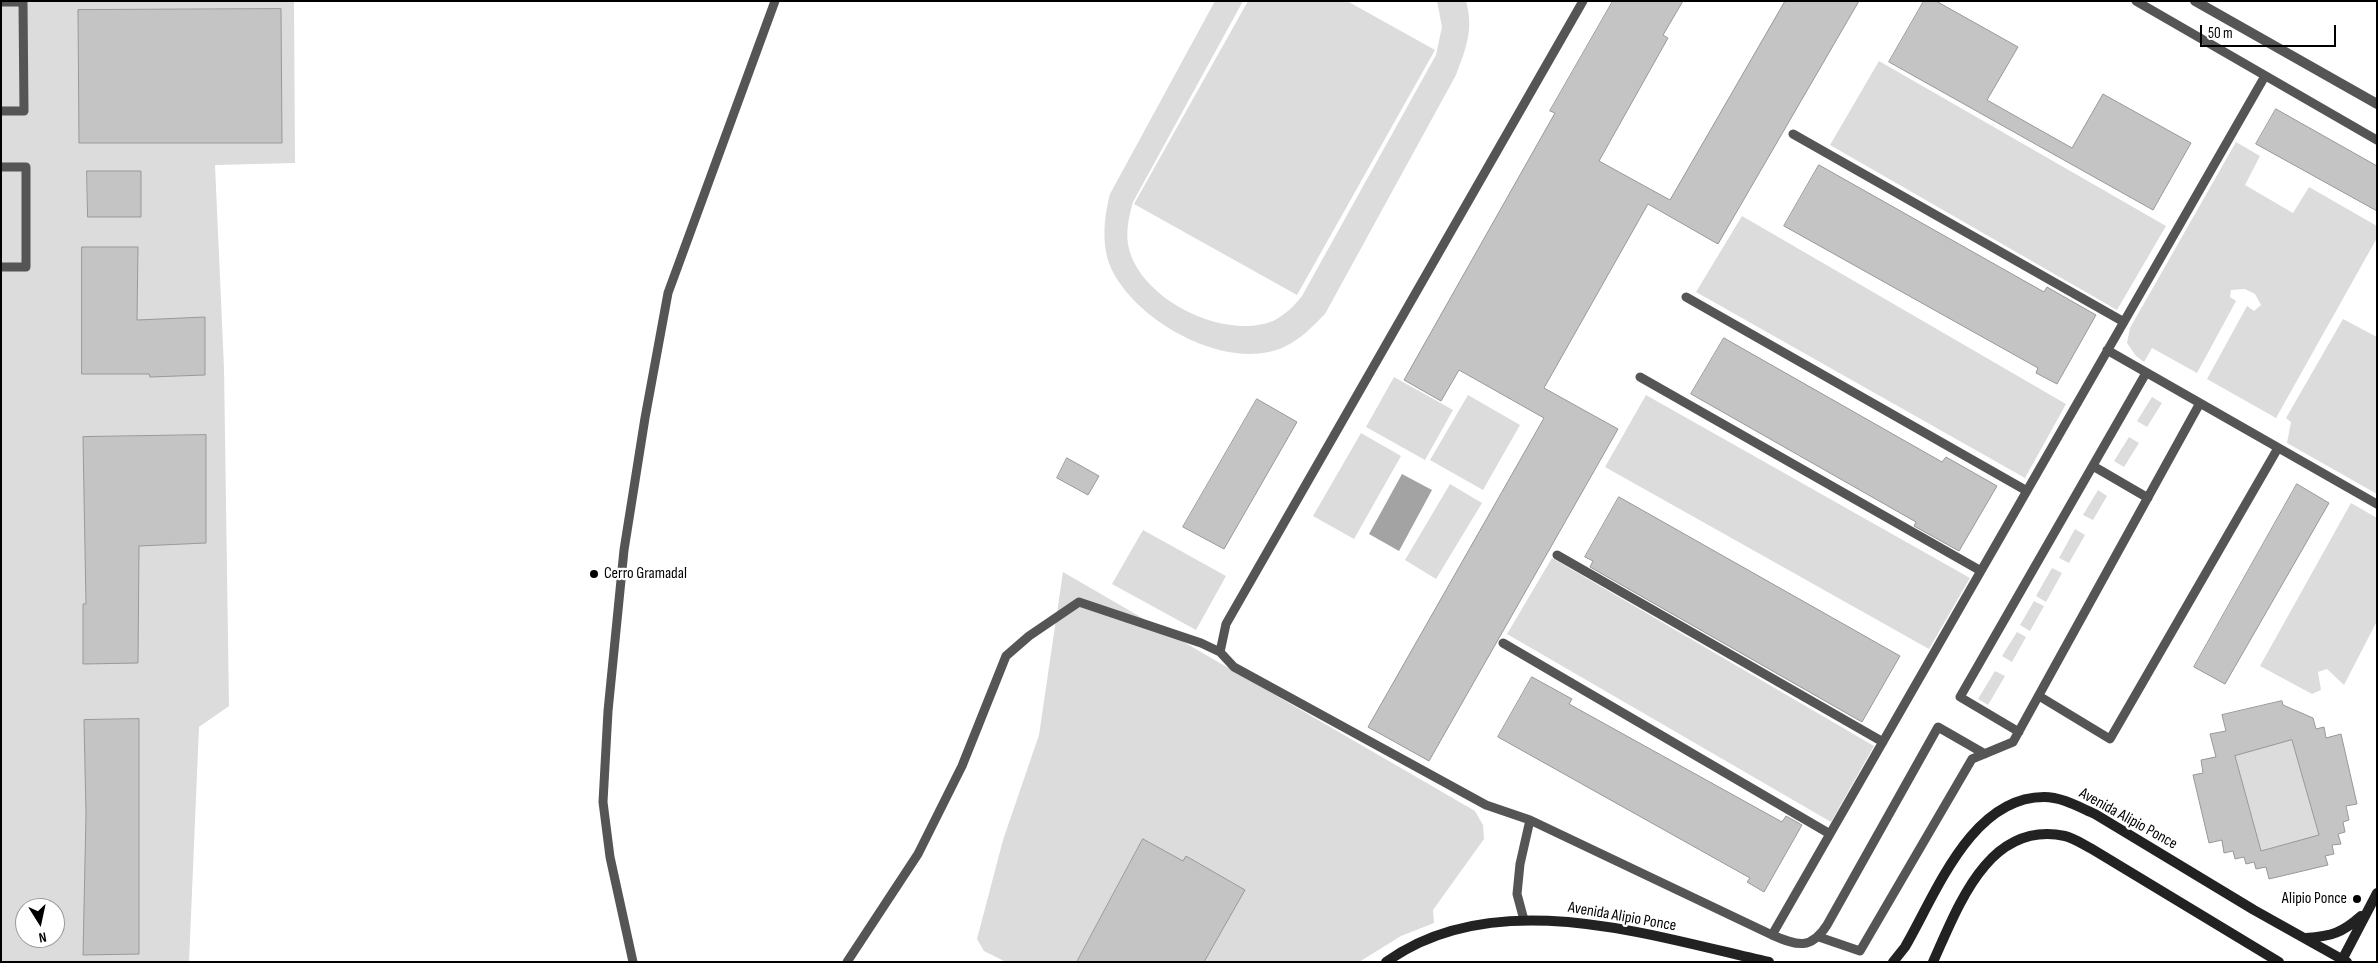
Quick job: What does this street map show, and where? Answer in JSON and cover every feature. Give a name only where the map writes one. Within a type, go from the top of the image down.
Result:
[{"type":"main road","name":"Avenida Alipio Ponce","points":[[1892,962],[1905,947],[1966,841],[1993,813],[2014,802],[2044,796],[2067,801],[2095,814],[2254,910],[2344,961]]},
{"type":"main road","points":[[1933,962],[1977,874],[1993,855],[2008,844],[2030,836],[2047,835],[2066,836],[2092,849],[2279,962]]},
{"type":"main road","points":[[2344,961],[2366,912],[2377,893]]},
{"type":"main road","points":[[2306,938],[2330,936],[2348,928],[2366,912]]},
{"type":"main road","name":"Avenida Alipio Ponce","points":[[1386,962],[1431,937],[1469,927],[1547,919],[1589,923],[1769,962]]},
{"type":"street","points":[[2195,1],[2377,104]]},
{"type":"lane","points":[[633,962],[610,857],[603,802],[608,711],[624,550],[645,418],[668,293],[774,1]]},
{"type":"lane","points":[[1220,652],[1226,624],[1583,1]]},
{"type":"lane","points":[[2136,1],[2377,140]]},
{"type":"lane","points":[[1,2],[24,2],[24,111],[1,111]]},
{"type":"lane","points":[[1772,935],[2265,76]]},
{"type":"lane","points":[[1793,134],[2124,322]]},
{"type":"lane","points":[[1,167],[26,167],[26,267],[1,267]]},
{"type":"lane","points":[[1686,297],[2027,491]]},
{"type":"lane","points":[[2107,350],[2377,504]]},
{"type":"lane","points":[[2019,732],[1960,697],[2146,373]]},
{"type":"lane","points":[[1640,377],[1981,571]]},
{"type":"lane","points":[[1819,937],[1860,951],[1972,759],[2013,742],[2200,403]]},
{"type":"lane","points":[[2039,696],[2110,739],[2278,448]]},
{"type":"lane","points":[[2093,466],[2148,498]]},
{"type":"lane","points":[[1557,555],[1883,742]]},
{"type":"lane","points":[[847,962],[918,854],[962,766],[1006,656],[1029,636],[1079,602],[1201,643],[1220,652],[1234,667],[1486,805],[1530,820],[1772,935],[1796,944],[1807,944],[1819,937],[1938,727],[1985,754]]},
{"type":"lane","points":[[1503,643],[1830,834]]},
{"type":"lane","points":[[1524,920],[1517,894],[1520,864],[1530,820]]},
{"type":"shaded area","points":[[1,1],[294,1],[295,163],[215,165],[224,368],[229,706],[199,727],[189,962],[1,962]]},
{"type":"shaded area","points":[[1215,1],[1243,1],[1133,202],[1127,238],[1135,264],[1147,282],[1165,297],[1185,310],[1208,320],[1231,325],[1253,326],[1273,321],[1289,310],[1302,296],[1436,55],[1442,27],[1437,1],[1466,1],[1468,11],[1468,39],[1456,75],[1325,314],[1290,344],[1261,353],[1236,353],[1211,347],[1185,337],[1161,323],[1140,306],[1123,288],[1111,268],[1106,250],[1105,221],[1110,194]]},
{"type":"shaded area","points":[[1248,1],[1347,1],[1435,50],[1297,295],[1134,204]]},
{"type":"shaded area","points":[[1879,61],[2166,226],[2117,310],[1830,145]]},
{"type":"shaded area","points":[[2236,142],[2260,156],[2245,185],[2293,213],[2309,187],[2377,226],[2377,238],[2276,418],[2207,379],[2247,306],[2254,311],[2261,305],[2255,294],[2245,289],[2231,290],[2230,297],[2236,301],[2197,373],[2152,348],[2144,362],[2136,356],[2127,343],[2130,328]]},
{"type":"shaded area","points":[[1742,216],[2066,404],[2025,478],[1696,292]]},
{"type":"shaded area","points":[[2343,319],[2377,337],[2377,494],[2287,443],[2291,422],[2286,418]]},
{"type":"shaded area","points":[[1394,377],[1453,410],[1425,460],[1366,427]]},
{"type":"shaded area","points":[[1468,395],[1520,425],[1483,490],[1430,460]]},
{"type":"shaded area","points":[[1646,395],[1970,578],[1929,649],[1605,467]]},
{"type":"shaded area","points":[[2152,397],[2162,403],[2147,427],[2137,421]]},
{"type":"shaded area","points":[[1361,433],[1401,456],[1354,539],[1313,516]]},
{"type":"shaded area","points":[[2129,437],[2139,443],[2124,467],[2114,461]]},
{"type":"shaded area","points":[[1402,474],[1432,490],[1399,551],[1369,534]]},
{"type":"shaded area","points":[[1450,484],[1482,503],[1436,579],[1405,560]]},
{"type":"shaded area","points":[[2098,490],[2107,496],[2093,520],[2083,515]]},
{"type":"shaded area","points":[[2351,503],[2377,518],[2377,621],[2344,685],[2327,669],[2318,672],[2321,690],[2312,694],[2260,666]]},
{"type":"shaded area","points":[[2075,529],[2085,535],[2069,563],[2059,558]]},
{"type":"shaded area","points":[[1143,530],[1226,576],[1196,630],[1112,584]]},
{"type":"shaded area","points":[[1552,558],[1874,746],[1831,822],[1507,634]]},
{"type":"shaded area","points":[[2052,568],[2062,573],[2046,602],[2036,596]]},
{"type":"shaded area","points":[[1063,572],[1475,811],[1483,825],[1484,839],[1433,910],[1434,923],[1401,936],[1359,962],[1006,962],[984,951],[977,939],[1003,840],[1039,735]]},
{"type":"shaded area","points":[[2034,601],[2044,606],[2030,631],[2020,625]]},
{"type":"shaded area","points":[[2017,632],[2026,637],[2012,662],[2002,656]]},
{"type":"shaded area","points":[[1995,671],[2005,676],[1988,705],[1978,699]]},
{"type":"shaded area","points":[[2282,701],[2286,718],[2313,718],[2316,729],[2324,727],[2326,738],[2341,734],[2357,804],[2346,806],[2343,822],[2345,832],[2338,834],[2341,844],[2332,845],[2326,856],[2328,865],[2269,879],[2266,867],[2256,869],[2254,862],[2246,864],[2244,857],[2235,859],[2233,851],[2224,853],[2221,840],[2209,843],[2193,775],[2203,773],[2201,760],[2216,756],[2210,734],[2226,731],[2222,715]]},
{"type":"building","points":[[1613,1],[1683,1],[1663,35],[1668,38],[1599,161],[1670,200],[1785,1],[1859,1],[1718,244],[1648,204],[1544,388],[1618,429],[1429,761],[1368,727],[1544,418],[1459,370],[1441,401],[1404,380],[1555,113],[1550,111]]},
{"type":"building","points":[[1924,1],[1936,1],[2018,47],[1987,100],[2072,148],[2103,94],[2191,143],[2153,210],[1889,62]]},
{"type":"building","points":[[281,9],[282,143],[79,143],[78,10]]},
{"type":"building","points":[[2276,109],[2377,166],[2377,211],[2256,144]]},
{"type":"building","points":[[1819,165],[2044,292],[2047,287],[2096,315],[2057,384],[2036,373],[2038,368],[1784,226]]},
{"type":"building","points":[[87,171],[141,171],[141,217],[88,217]]},
{"type":"building","points":[[82,247],[138,247],[137,320],[205,317],[205,375],[150,377],[149,374],[82,374]]},
{"type":"building","points":[[1724,338],[1942,462],[1946,457],[1997,486],[1959,551],[1914,526],[1916,522],[1691,394]]},
{"type":"building","points":[[1257,399],[1297,422],[1224,549],[1183,527]]},
{"type":"building","points":[[206,435],[206,543],[139,546],[138,663],[83,664],[83,604],[86,604],[83,437]]},
{"type":"building","points":[[1067,458],[1099,476],[1088,495],[1057,478]]},
{"type":"building","points":[[2297,484],[2329,503],[2225,684],[2194,667]]},
{"type":"building","points":[[1619,497],[1900,656],[1862,722],[1590,567],[1593,561],[1585,557]]},
{"type":"building","points":[[1532,677],[1572,699],[1569,704],[1782,822],[1786,816],[1802,825],[1764,892],[1747,882],[1750,878],[1498,737]]},
{"type":"building","points":[[2282,701],[2283,705],[2313,718],[2316,729],[2324,727],[2326,738],[2341,734],[2357,804],[2346,806],[2349,820],[2343,822],[2345,832],[2338,834],[2341,844],[2332,845],[2334,854],[2325,856],[2328,865],[2269,879],[2266,867],[2256,869],[2254,862],[2246,864],[2244,857],[2235,859],[2233,851],[2224,853],[2222,840],[2209,843],[2193,775],[2203,773],[2201,760],[2216,757],[2210,734],[2226,731],[2222,715]],"holes":[[[2292,740],[2319,835],[2261,851],[2235,756]]]},
{"type":"building","points":[[139,719],[139,954],[83,955],[86,814],[84,720]]},
{"type":"building","points":[[1143,839],[1183,861],[1186,856],[1245,890],[1204,962],[1077,962]]},
{"type":"place","name":"Cerro Gramadal","points":[[594,574]]},
{"type":"place","name":"Alipio Ponce","points":[[2357,899]]}]
